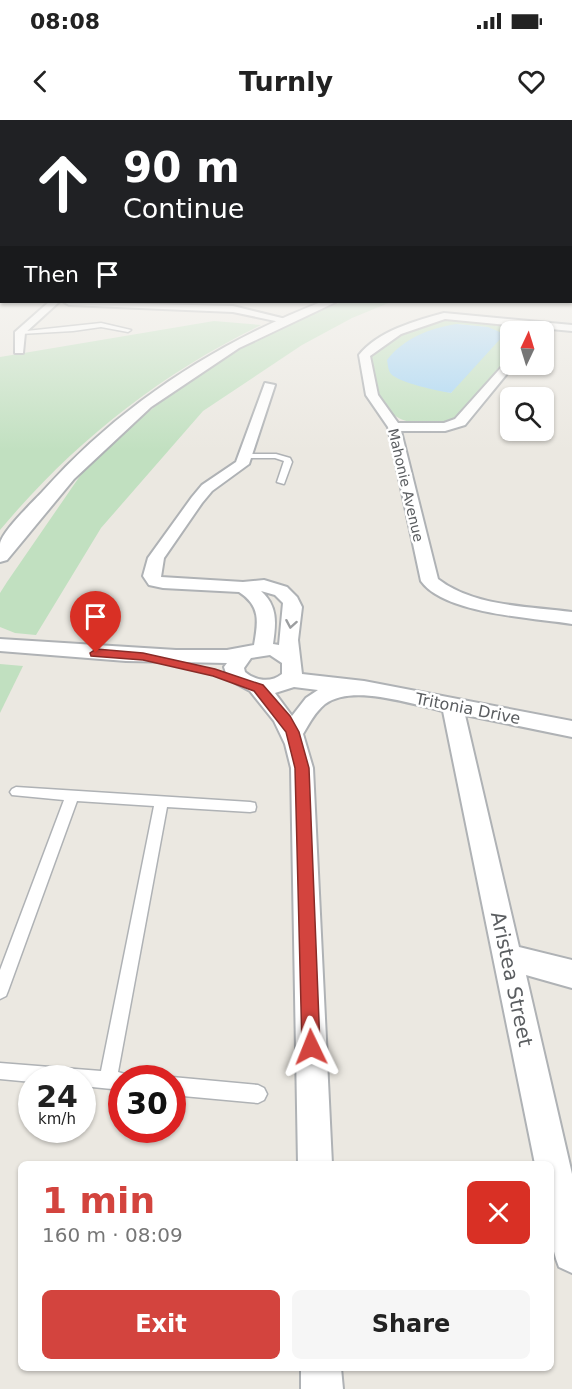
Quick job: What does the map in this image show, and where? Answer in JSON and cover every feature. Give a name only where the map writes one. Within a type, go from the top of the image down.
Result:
[{"type":"street","points":[[19,351],[20,333]]},
{"type":"street","points":[[0,556],[36,510],[119,425],[205,363],[260,333]]},
{"type":"street","name":"Mahonie Avenue","points":[[397,333],[373,346],[364,355],[372,395],[394,427],[427,577],[434,586],[461,599],[572,618]]},
{"type":"street","points":[[394,427],[445,427],[460,422],[501,375]]},
{"type":"street","points":[[269,385],[246,456],[237,469],[207,488],[197,500],[156,558],[152,576],[155,581],[163,583],[268,586],[281,591],[291,601],[293,607],[288,640],[289,725],[302,768],[315,1161]]},
{"type":"street","points":[[243,587],[258,596],[266,607],[267,619],[253,651],[234,667],[289,725]]},
{"type":"street","points":[[0,645],[143,657],[217,657],[273,650],[288,671]]},
{"type":"street","points":[[143,657],[249,684],[288,671]]},
{"type":"street","name":"Tritonia Drive","points":[[288,671],[572,729]]},
{"type":"street","points":[[289,725],[312,701],[321,696],[339,691],[374,690]]},
{"type":"street","name":"Aristea Street","points":[[452,705],[552,1161]]},
{"type":"street","points":[[507,957],[572,974]]},
{"type":"street","name":"Aristea Street","points":[[554,1172],[572,1254]]},
{"type":"street","points":[[321,1371],[322,1389]]},
{"type":"lane","points":[[246,456],[276,456],[287,460],[281,482]]},
{"type":"lane","points":[[16,792],[250,807]]},
{"type":"lane","points":[[0,991],[72,796]]},
{"type":"lane","points":[[118,1065],[162,802]]},
{"type":"lane","points":[[0,1071],[108,1079]]},
{"type":"lane","points":[[186,1087],[258,1095]]},
{"type":"green space","points":[[141,333],[245,333],[187,366],[119,414],[57,468],[0,530],[0,357]]},
{"type":"green space","points":[[270,333],[324,333],[302,345],[203,411],[101,528],[36,635],[15,633],[0,627],[0,593],[82,473],[143,416],[179,388],[240,349]]},
{"type":"green space","points":[[405,333],[454,333],[435,389],[451,393],[485,333],[500,333],[500,369],[465,411],[455,420],[444,424],[411,422],[390,412],[379,393],[370,355]]},
{"type":"green space","points":[[0,664],[23,666],[0,713]]},
{"type":"water","points":[[422,333],[500,333],[500,339],[451,393],[411,383],[391,374],[387,360],[410,340]]},
{"type":"route","points":[[96,653],[143,657],[240,681],[259,688],[286,719],[293,732],[302,768],[311,1047]]}]
